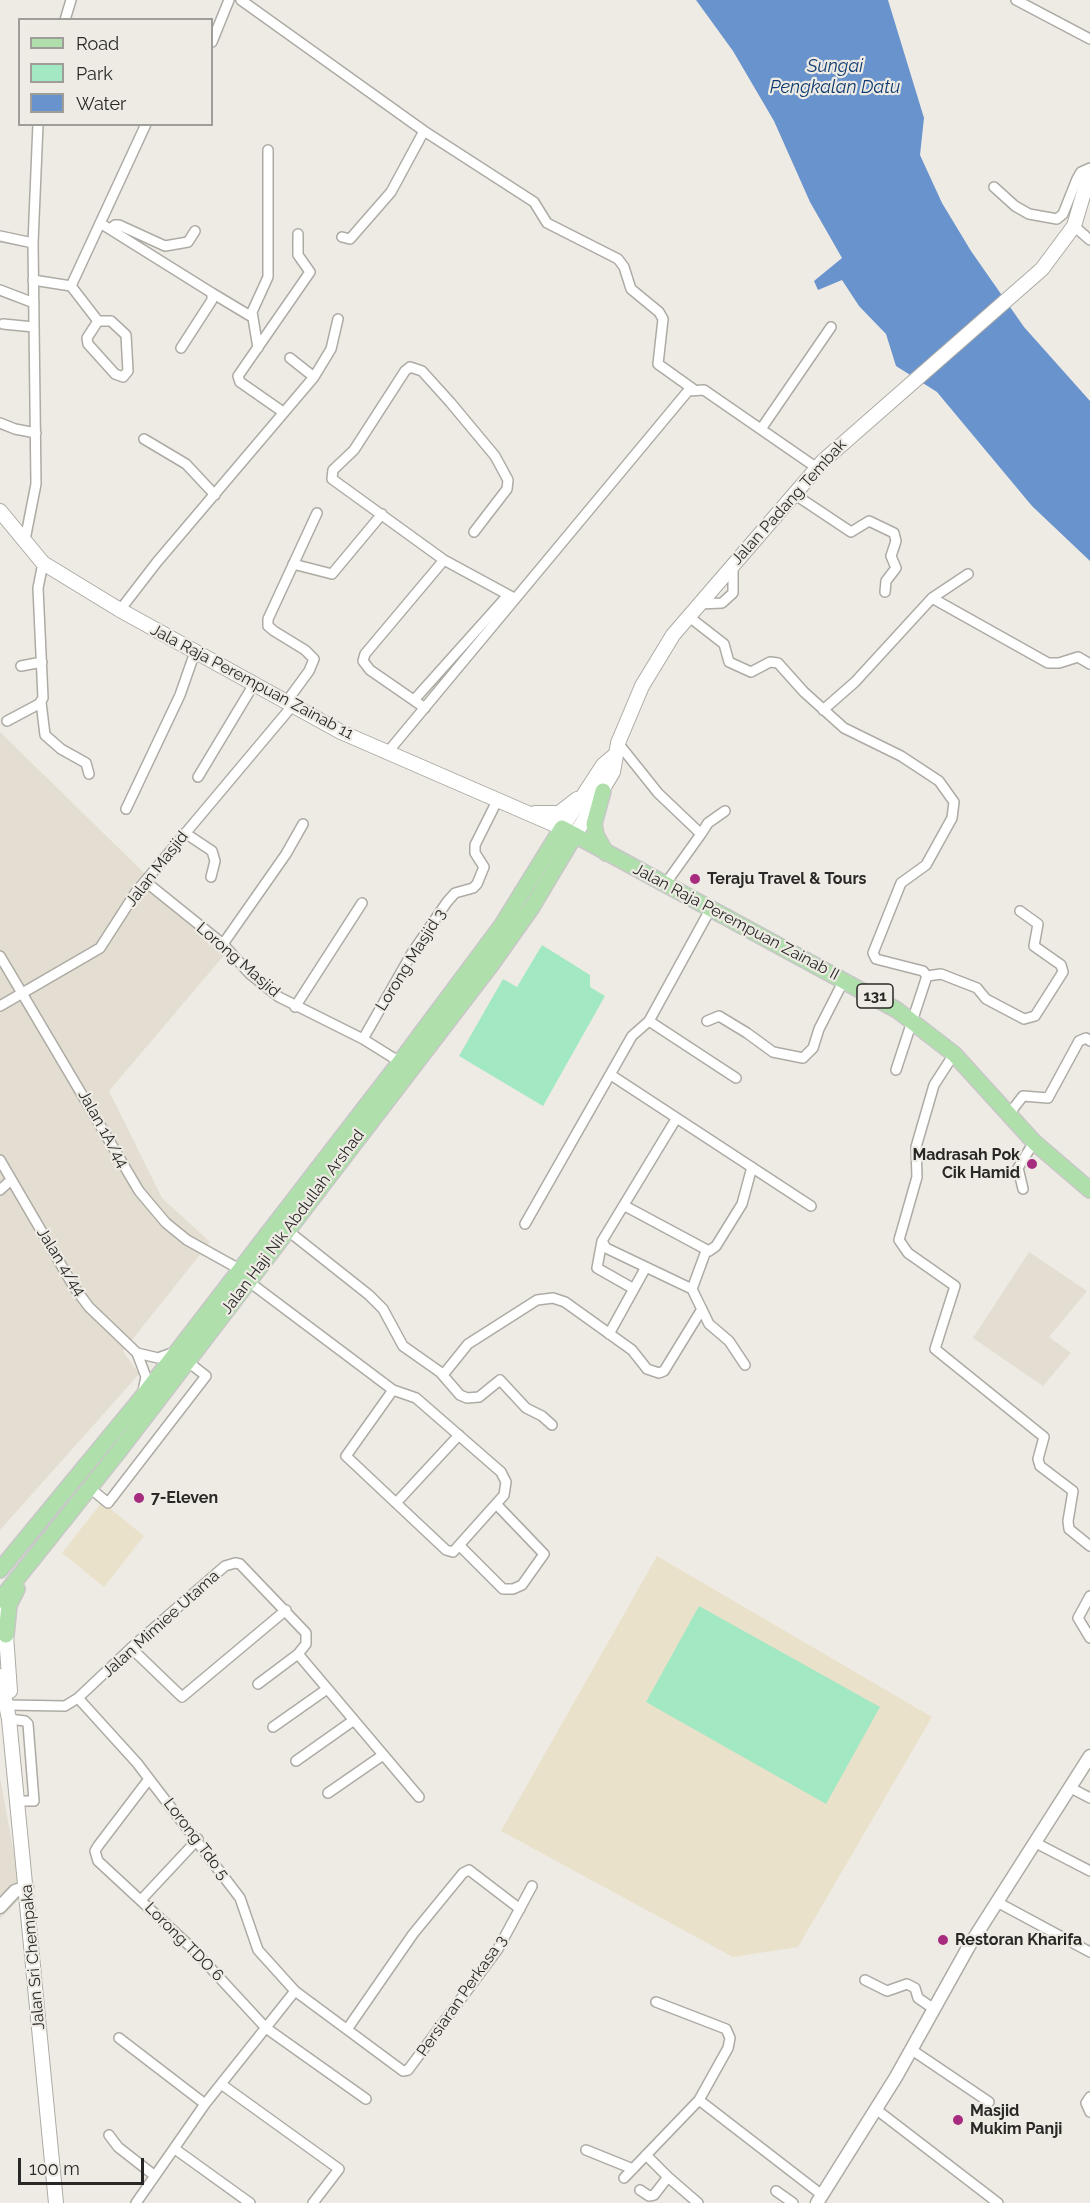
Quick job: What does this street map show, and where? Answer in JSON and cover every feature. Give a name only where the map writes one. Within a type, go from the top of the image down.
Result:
[{"type":"main road","points":[[1074,226],[1090,170]]},
{"type":"main road","name":"Jalan Padang Tembak","points":[[568,832],[596,790],[613,772],[617,749],[655,662],[698,604],[817,468],[865,423],[1042,269],[1074,226]]},
{"type":"main road","name":"Jala Raja Perempuan Zainab 11","points":[[0,511],[43,563],[120,610],[254,684],[387,753],[498,799],[568,832]]},
{"type":"main road","points":[[530,813],[559,813],[596,790]]},
{"type":"main road","points":[[596,790],[594,824],[596,835],[606,853]]},
{"type":"main road","name":"Jalan Raja Perempuan Zainab II","points":[[568,832],[844,980],[913,1021],[954,1054],[1034,1142],[1090,1190]]},
{"type":"main road","name":"Jalan Haji Nik Abdullah Arshad","points":[[0,1600],[134,1431],[182,1356],[502,925],[568,832]]},
{"type":"main road","name":"Jalan Haji Nik Abdullah Arshad","points":[[244,1275],[287,1230],[491,965],[532,906],[568,832]]},
{"type":"main road","name":"Jalan Haji Nik Abdullah Arshad","points":[[0,1570],[139,1401],[182,1356]]},
{"type":"main road","points":[[0,1580],[31,1535]]},
{"type":"main road","points":[[8,1710],[6,1635],[9,1605],[31,1562]]},
{"type":"main road","points":[[0,1610],[6,1635]]},
{"type":"main road","points":[[0,1676],[8,1710]]},
{"type":"main road","name":"Jalan Sri Chempaka","points":[[8,1710],[56,2203]]},
{"type":"street","points":[[66,18],[71,0]]},
{"type":"street","points":[[213,40],[229,0]]},
{"type":"street","points":[[241,0],[424,131],[534,202],[547,223],[618,260],[624,267],[631,289],[659,312],[663,319],[658,364],[693,389],[704,390],[817,468]]},
{"type":"street","points":[[1016,0],[1090,39]]},
{"type":"street","points":[[25,540],[36,484],[33,243],[38,126]]},
{"type":"street","points":[[71,286],[145,126]]},
{"type":"street","points":[[342,237],[350,239],[391,192],[424,131]]},
{"type":"street","points":[[258,348],[252,317],[253,304],[268,277],[268,150]]},
{"type":"street","points":[[994,187],[1029,214],[1057,219],[1063,214],[1081,172],[1090,170]]},
{"type":"street","points":[[100,223],[252,317]]},
{"type":"street","points":[[110,229],[112,226],[119,225],[165,246],[188,242],[195,231]]},
{"type":"street","points":[[1074,226],[1090,240]]},
{"type":"street","points":[[283,412],[239,380],[239,374],[310,272],[298,255],[298,234]]},
{"type":"street","points":[[0,236],[33,243]]},
{"type":"street","points":[[157,258],[165,246]]},
{"type":"street","points":[[33,280],[71,286],[99,321]]},
{"type":"street","points":[[0,290],[34,303]]},
{"type":"street","points":[[181,348],[212,300],[212,293]]},
{"type":"street","points":[[120,610],[314,377],[331,350],[338,319]]},
{"type":"street","points":[[99,321],[111,321],[126,335],[128,371],[123,377],[115,374],[88,344],[87,339],[99,321]]},
{"type":"street","points":[[3,324],[34,327]]},
{"type":"street","points":[[761,429],[831,327]]},
{"type":"street","points":[[290,358],[314,377]]},
{"type":"street","points":[[474,532],[507,489],[508,480],[495,456],[422,371],[416,367],[405,371],[354,450],[333,471],[332,479],[444,560],[511,597]]},
{"type":"street","points":[[387,753],[511,597],[683,395],[693,389]]},
{"type":"street","points":[[0,423],[36,433]]},
{"type":"street","points":[[144,439],[186,464],[214,495]]},
{"type":"street","points":[[794,494],[850,532],[869,520],[894,533],[896,541],[891,554],[895,570],[886,581],[885,592]]},
{"type":"street","points":[[317,513],[293,564],[332,574],[382,514]]},
{"type":"street","points":[[425,708],[370,670],[364,664],[365,654],[444,560]]},
{"type":"street","points":[[43,563],[38,586],[44,695],[41,702],[45,735],[55,745],[86,763],[89,774]]},
{"type":"street","name":"Jalan Masjid","points":[[0,1006],[100,948],[146,882],[290,703],[314,663],[310,654],[268,626],[268,619],[293,564]]},
{"type":"street","points":[[824,710],[855,682],[932,598],[968,573]]},
{"type":"street","points":[[414,700],[511,597]]},
{"type":"street","points":[[932,598],[1048,663],[1059,663],[1078,657],[1090,664]]},
{"type":"street","points":[[688,616],[724,644],[729,662],[751,672],[770,662],[778,663],[824,710],[857,737],[901,756],[939,781],[954,802],[952,818],[926,865],[901,883],[873,953],[876,959],[923,971],[927,976]]},
{"type":"street","points":[[126,809],[180,694],[195,652]]},
{"type":"street","points":[[21,666],[42,662]]},
{"type":"street","points":[[198,777],[254,684]]},
{"type":"street","points":[[7,720],[41,702]]},
{"type":"street","points":[[617,749],[701,834]]},
{"type":"street","name":"Lorong Masjid 3","points":[[363,1039],[412,953],[447,902],[455,893],[473,888],[477,884],[484,867],[476,854],[475,845],[498,799]]},
{"type":"street","points":[[666,884],[708,823],[725,811]]},
{"type":"street","points":[[224,944],[286,854],[303,824]]},
{"type":"street","points":[[185,833],[212,851],[215,861],[211,877]]},
{"type":"street","name":"Lorong Masjid","points":[[146,882],[224,944],[250,974],[295,1006],[363,1039],[400,1062]]},
{"type":"street","points":[[295,1006],[362,903]]},
{"type":"street","points":[[525,1224],[632,1036],[649,1022],[711,908]]},
{"type":"street","points":[[927,976],[941,974],[977,988],[986,999],[1024,1018],[1035,1016],[1064,972],[1061,965],[1035,948],[1033,941],[1038,924],[1020,911]]},
{"type":"street","name":"Jalan 1A/44","points":[[0,956],[24,993],[139,1191],[166,1223],[187,1240],[244,1275],[393,1390],[416,1398],[501,1472],[506,1482],[504,1495],[497,1505]]},
{"type":"street","points":[[896,1070],[927,976]]},
{"type":"street","points":[[707,1021],[719,1016],[772,1052],[803,1058],[813,1048],[819,1029],[844,980]]},
{"type":"street","points":[[649,1022],[736,1078]]},
{"type":"street","points":[[1009,1114],[1023,1096],[1048,1098],[1079,1041],[1086,1038],[1090,1041]]},
{"type":"street","points":[[954,1054],[934,1087],[916,1147],[917,1178],[899,1240],[908,1253],[955,1286],[935,1349],[1044,1437],[1038,1459],[1040,1466],[1073,1491],[1068,1521],[1069,1529],[1090,1546]]},
{"type":"street","points":[[611,1075],[811,1206]]},
{"type":"street","points":[[634,1289],[597,1268],[602,1241],[676,1119]]},
{"type":"street","points":[[1023,1189],[1018,1168],[1034,1142]]},
{"type":"street","name":"Jalan 4/44","points":[[0,1160],[74,1287],[89,1307],[137,1353]]},
{"type":"street","points":[[692,1288],[706,1251],[716,1246],[742,1204],[753,1167]]},
{"type":"street","points":[[0,1190],[11,1180]]},
{"type":"street","points":[[625,1206],[706,1251]]},
{"type":"street","points":[[287,1230],[369,1295],[382,1309],[403,1346],[443,1376],[460,1395],[467,1398],[479,1397],[495,1382],[505,1382],[526,1408],[542,1416],[552,1425]]},
{"type":"street","points":[[602,1241],[606,1248],[692,1288],[709,1324],[729,1341],[745,1365]]},
{"type":"street","points":[[609,1334],[646,1267]]},
{"type":"street","points":[[443,1376],[468,1344],[525,1307],[545,1298],[565,1302],[634,1352],[646,1369],[659,1373],[664,1371],[702,1309]]},
{"type":"street","points":[[90,1488],[108,1503],[206,1376],[182,1356],[158,1358],[137,1353]]},
{"type":"street","points":[[137,1353],[146,1377],[139,1401]]},
{"type":"street","points":[[393,1390],[346,1456],[446,1550],[453,1552],[460,1546],[497,1505],[544,1554],[522,1585],[513,1589],[503,1589],[460,1546]]},
{"type":"street","points":[[134,1431],[152,1445]]},
{"type":"street","points":[[396,1503],[459,1435]]},
{"type":"street","name":"Jalan Mimiee Utama","points":[[8,1710],[65,1706],[78,1698],[225,1566],[235,1563],[240,1564],[306,1633],[306,1644],[298,1654]]},
{"type":"street","points":[[1090,1596],[1078,1618],[1090,1638]]},
{"type":"street","points":[[131,1648],[182,1698],[286,1610]]},
{"type":"street","points":[[258,1684],[298,1654],[419,1797]]},
{"type":"street","points":[[273,1727],[327,1689]]},
{"type":"street","name":"Lorong Tdo 5","points":[[78,1698],[198,1839],[240,1898],[258,1950],[295,1991]]},
{"type":"street","points":[[296,1761],[354,1720]]},
{"type":"street","points":[[328,1793],[383,1755]]},
{"type":"street","points":[[699,2100],[820,2199],[877,2110],[997,1902],[1090,1756]]},
{"type":"street","name":"Lorong TDO 6","points":[[149,1779],[98,1846],[95,1851],[98,1861],[193,1948],[266,2028],[366,2099]]},
{"type":"street","points":[[1069,1787],[1090,1797]]},
{"type":"street","points":[[141,1900],[198,1839]]},
{"type":"street","points":[[1034,1842],[1090,1871]]},
{"type":"street","points":[[348,2028],[413,1934],[463,1873],[469,1870],[520,1909]]},
{"type":"street","name":"Persiaran Perkasa 3","points":[[295,1991],[407,2071],[498,1949],[532,1886]]},
{"type":"street","points":[[0,1907],[12,1894],[27,1887]]},
{"type":"street","points":[[997,1902],[1090,1952]]},
{"type":"street","points":[[865,1980],[887,1991],[907,1984],[915,1989],[918,1998],[934,2009]]},
{"type":"street","points":[[136,2203],[205,2104],[295,1991]]},
{"type":"street","points":[[624,2178],[699,2100],[728,2048],[728,2033],[721,2026],[656,2002]]},
{"type":"street","points":[[119,2038],[205,2104]]},
{"type":"street","points":[[912,2050],[989,2102]]},
{"type":"street","points":[[221,2084],[339,2169],[313,2203]]},
{"type":"street","points":[[1090,2097],[1086,2103],[1090,2112]]},
{"type":"street","points":[[877,2110],[998,2203]]},
{"type":"street","points":[[109,2134],[118,2147],[155,2176]]},
{"type":"street","points":[[175,2149],[250,2203]]},
{"type":"street","points":[[586,2150],[633,2169]]},
{"type":"street","points":[[646,2155],[698,2203]]},
{"type":"street","points":[[640,2190],[649,2196],[654,2195],[668,2177]]},
{"type":"street","points":[[776,2191],[793,2203]]},
{"type":"shaded area","points":[[0,732],[226,953],[109,1091],[162,1198],[210,1242],[123,1351],[139,1374],[0,1530]]},
{"type":"shaded area","points":[[1029,1252],[1087,1291],[1049,1337],[1071,1353],[1043,1386],[973,1338]]},
{"type":"shaded area","points":[[102,1502],[144,1536],[104,1587],[62,1553]]},
{"type":"shaded area","points":[[657,1556],[932,1717],[798,1947],[733,1957],[501,1831]]},
{"type":"shaded area","points":[[0,1778],[22,1896],[0,1919]]},
{"type":"green space","points":[[542,945],[590,975],[590,987],[605,996],[543,1106],[459,1056],[503,979],[517,987]]},
{"type":"green space","points":[[699,1606],[880,1707],[826,1804],[646,1702]]},
{"type":"water","name":"Sungai Pengkalan Datu","points":[[696,0],[888,0],[924,118],[920,155],[942,203],[971,251],[1024,327],[1090,401],[1090,561],[1032,506],[937,392],[896,366],[886,334],[859,306],[842,280],[818,290],[814,281],[842,258],[810,202],[774,121],[733,51]]},
{"type":"place","name":"Teraju Travel & Tours","points":[[695,879]]},
{"type":"place","name":"Madrasah Pok Cik Hamid","points":[[1032,1164]]},
{"type":"place","name":"7-Eleven","points":[[139,1498]]},
{"type":"place","name":"Restoran Kharifa","points":[[943,1940]]},
{"type":"place","name":"Masjid Mukim Panji","points":[[958,2120]]}]
